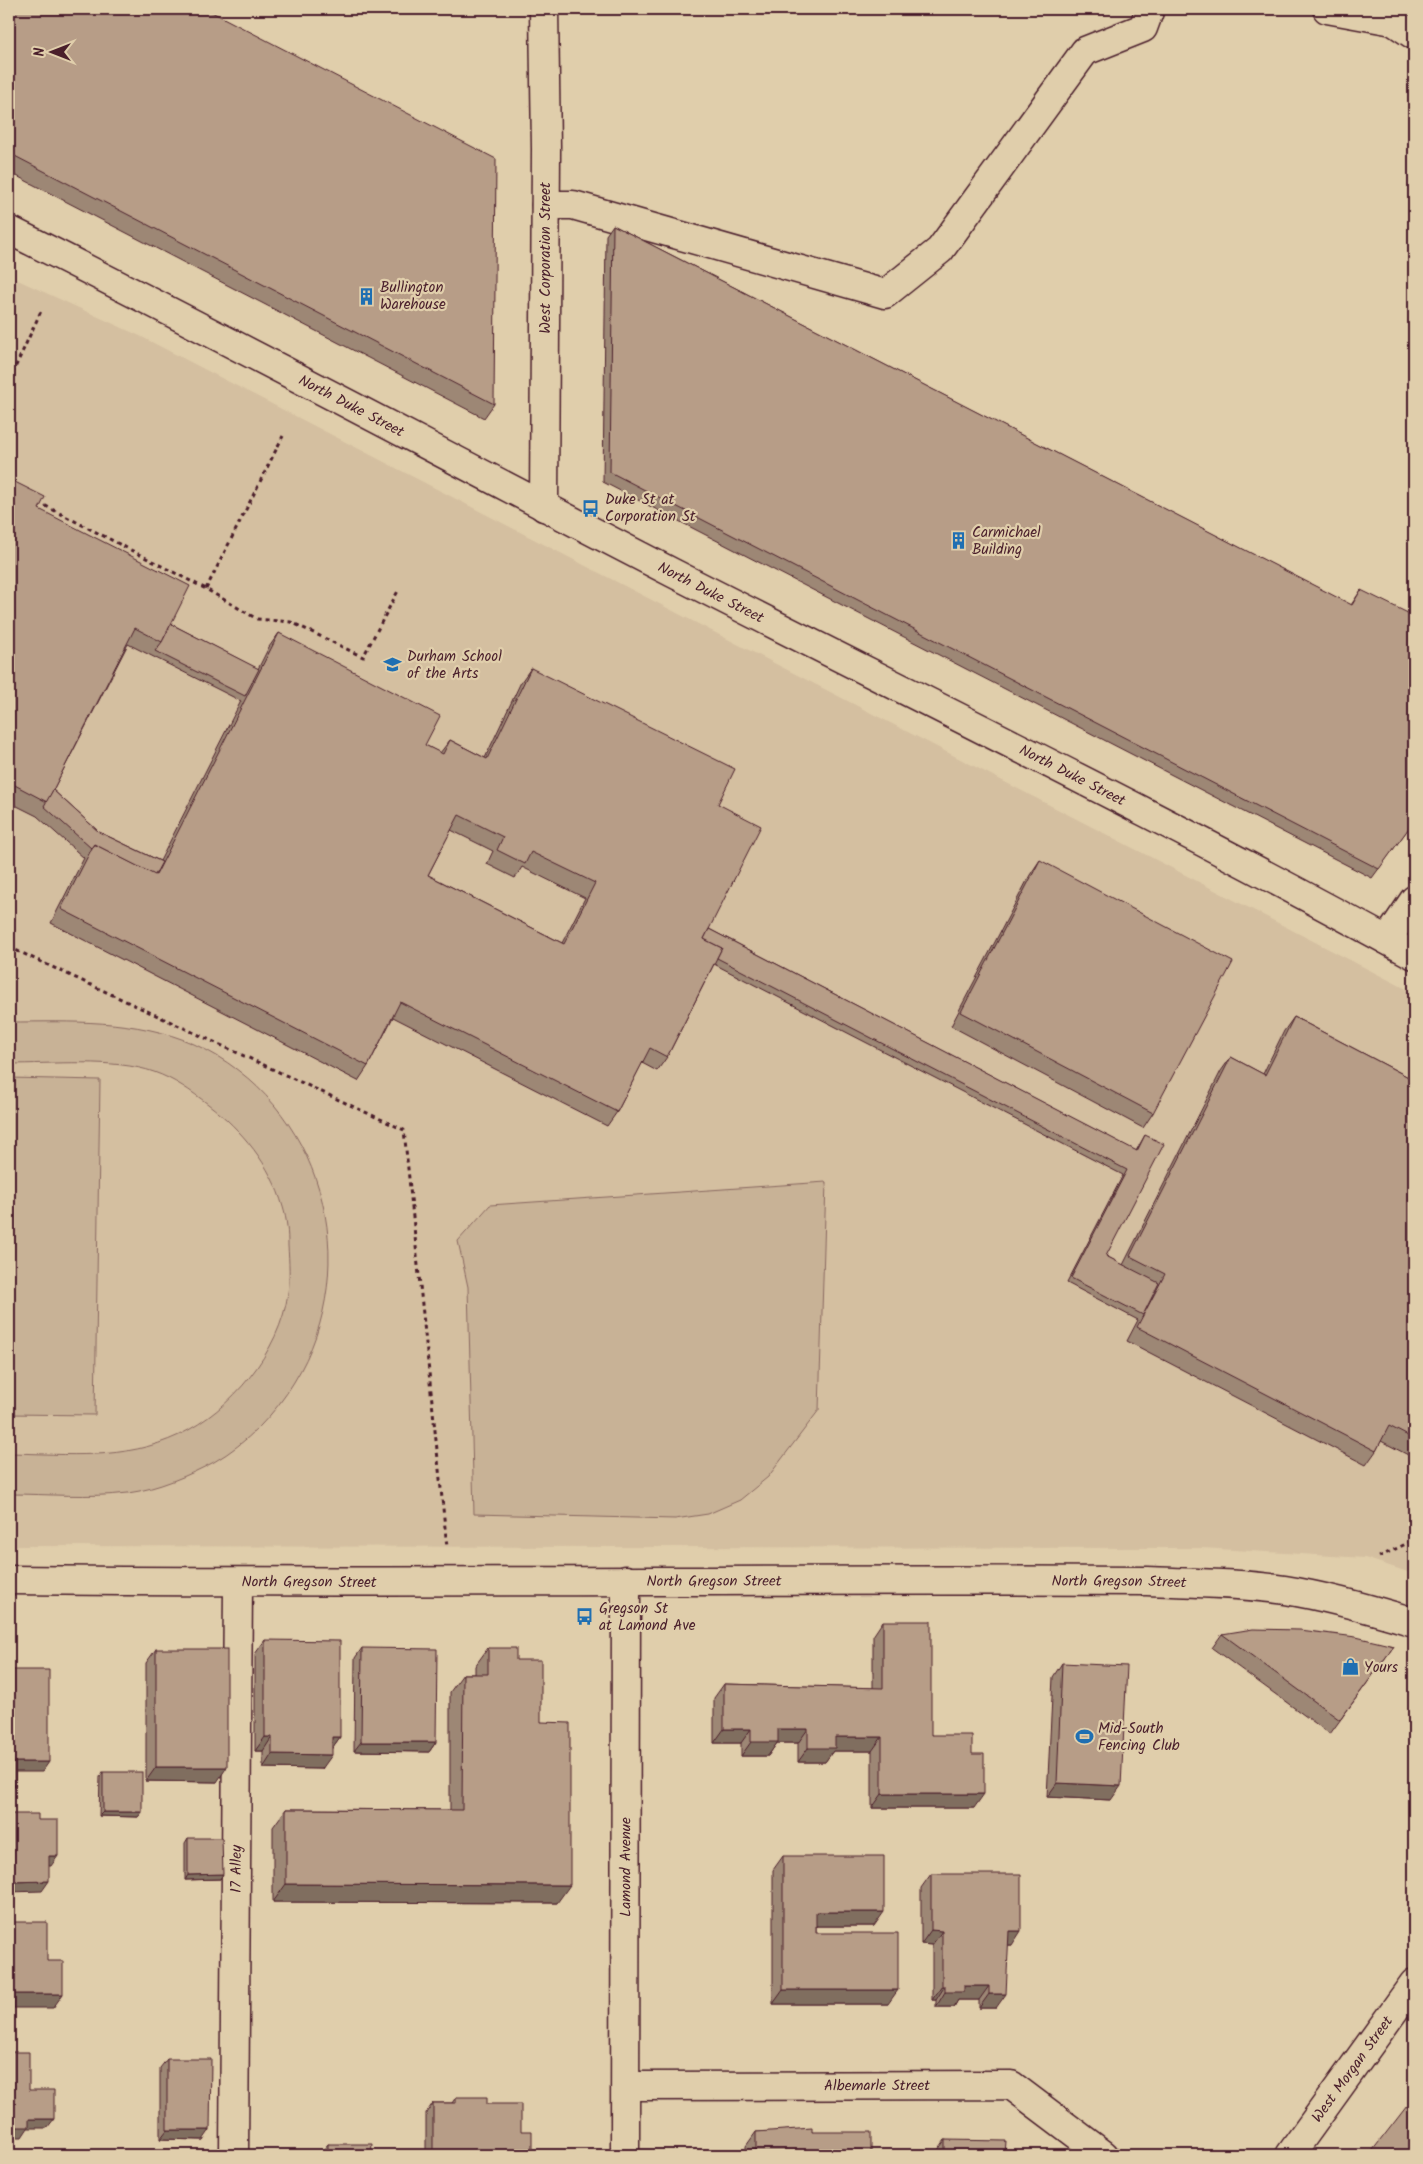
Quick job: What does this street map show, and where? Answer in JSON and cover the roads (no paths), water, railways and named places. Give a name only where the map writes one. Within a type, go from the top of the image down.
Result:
[{"type":"main road","name":"West Corporation Street","points":[[544,9],[546,205],[544,507]]},
{"type":"main road","points":[[546,205],[572,205],[885,294],[940,250],[1085,51],[1143,28],[1150,9]]},
{"type":"main road","points":[[1327,9],[1393,21],[1414,35]]},
{"type":"main road","name":"North Duke Street","points":[[9,230],[174,312],[544,507],[1189,836],[1414,955]]},
{"type":"main road","points":[[1387,940],[1414,900]]},
{"type":"main road","name":"North Gregson Street","points":[[9,1580],[238,1583],[626,1580],[1147,1581],[1227,1584],[1283,1590],[1352,1603],[1414,1622]]},
{"type":"main road","name":"Lamond Avenue","points":[[626,1580],[626,2155]]},
{"type":"main road","name":"17 Alley","points":[[234,2155],[238,1583]]},
{"type":"main road","name":"West Morgan Street","points":[[1290,2155],[1414,1984]]},
{"type":"main road","name":"Albemarle Street","points":[[626,2086],[1011,2085],[1104,2155]]},
{"type":"place","name":"Bullington Warehouse","points":[[366,296]]},
{"type":"place","name":"Duke St at Corporation St","points":[[591,508]]},
{"type":"place","name":"Carmichael Building","points":[[958,541]]},
{"type":"place","name":"Durham School of the Arts","points":[[393,665]]},
{"type":"place","name":"Gregson St at Lamond Ave","points":[[585,1617]]},
{"type":"place","name":"Yours","points":[[1350,1667]]},
{"type":"place","name":"Mid-South Fencing Club","points":[[1084,1737]]}]
